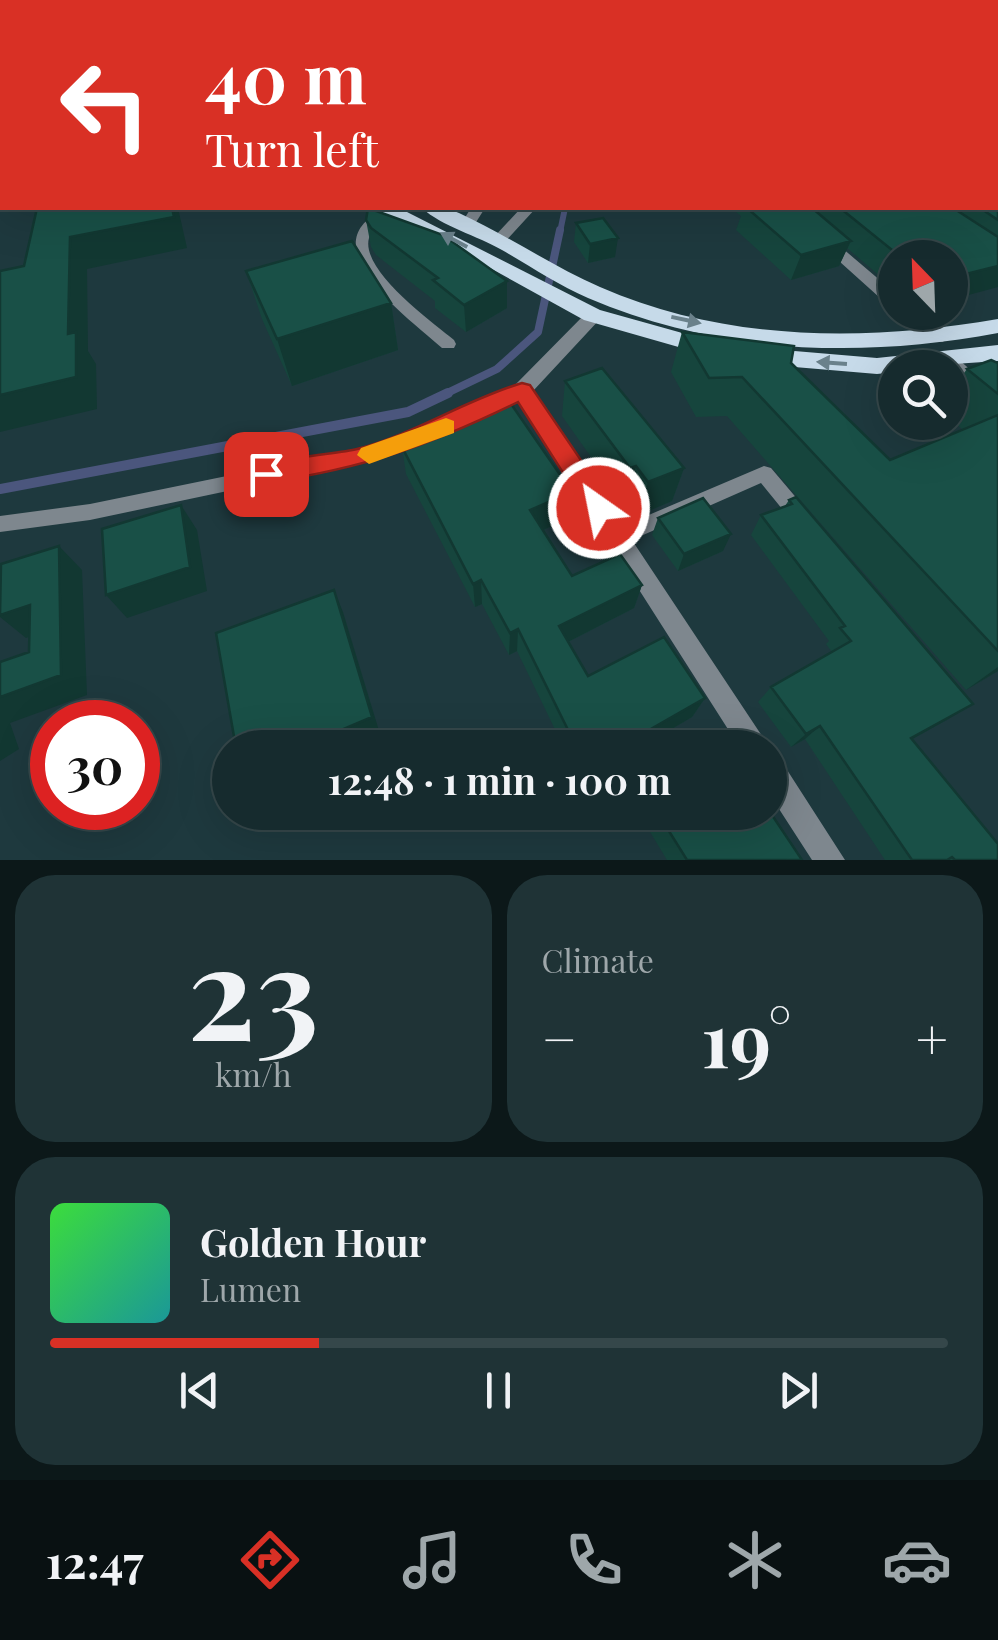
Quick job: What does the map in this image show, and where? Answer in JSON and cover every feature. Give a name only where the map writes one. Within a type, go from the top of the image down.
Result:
[{"type":"main road","points":[[383,210],[448,236],[530,284],[650,335],[781,359],[878,366]]},
{"type":"main road","points":[[442,210],[473,216],[498,240],[537,263],[589,306],[659,314],[724,329],[866,342],[937,338],[998,326]]},
{"type":"main road","points":[[968,358],[998,353]]},
{"type":"street","points":[[498,240],[527,210]]},
{"type":"street","points":[[788,210],[878,287]]},
{"type":"street","points":[[374,453],[427,436],[522,390],[589,306]]},
{"type":"street","points":[[928,330],[937,338]]},
{"type":"street","points":[[968,379],[998,406]]},
{"type":"street","points":[[522,390],[744,730]]},
{"type":"street","points":[[787,795],[830,860]]},
{"type":"lane","points":[[379,210],[363,232],[360,248],[366,262],[381,282],[448,344]]},
{"type":"lane","points":[[0,524],[90,512],[374,453]]},
{"type":"lane","points":[[618,537],[764,474],[814,533]]},
{"type":"building","points":[[37,210],[172,210],[174,217],[70,237],[68,334],[76,332],[76,377],[0,395],[0,271],[24,266]]},
{"type":"building","points":[[368,210],[374,210],[443,235],[507,281],[464,305],[433,280],[438,278],[371,228],[366,220]]},
{"type":"building","points":[[749,210],[814,210],[851,241],[801,255]]},
{"type":"building","points":[[842,210],[956,210],[998,237],[998,266],[968,274],[968,240],[880,240]]},
{"type":"building","points":[[983,210],[998,210],[998,220]]},
{"type":"building","points":[[603,218],[618,238],[590,244],[576,223]]},
{"type":"building","points":[[352,241],[391,303],[277,339],[246,271]]},
{"type":"building","points":[[682,332],[794,346],[791,363],[890,460],[938,440],[968,440],[968,428],[998,415],[998,651],[742,377],[709,378]]},
{"type":"building","points":[[991,360],[998,363],[998,394],[968,370]]},
{"type":"building","points":[[602,368],[684,468],[648,482],[636,466],[630,468],[565,381]]},
{"type":"building","points":[[509,401],[572,492],[530,510],[572,576],[620,554],[642,585],[559,626],[588,676],[664,637],[705,698],[649,730],[568,730],[518,629],[510,633],[481,580],[473,584],[402,447]]},
{"type":"building","points":[[796,497],[973,704],[911,738],[998,844],[998,860],[912,860],[820,726],[806,734],[771,687],[851,641],[840,628],[845,626],[761,515],[792,504],[789,500]]},
{"type":"building","points":[[703,498],[731,534],[684,554],[658,518]]},
{"type":"building","points":[[181,505],[190,567],[106,595],[102,529]]},
{"type":"building","points":[[59,546],[61,675],[0,697],[0,662],[29,652],[30,605],[0,615],[1,564]]},
{"type":"building","points":[[334,590],[372,717],[341,730],[233,730],[216,633]]},
{"type":"building","points":[[668,830],[782,830],[802,860],[687,860]]},
{"type":"waterway","points":[[560,232],[565,210]]},
{"type":"waterway","points":[[443,395],[497,369],[538,332],[560,230]]},
{"type":"waterway","points":[[0,489],[408,412],[448,393]]},
{"type":"slow traffic","points":[[369,455],[446,427]]},
{"type":"route","points":[[266,474],[354,460],[427,436],[522,390],[599,508]]}]
